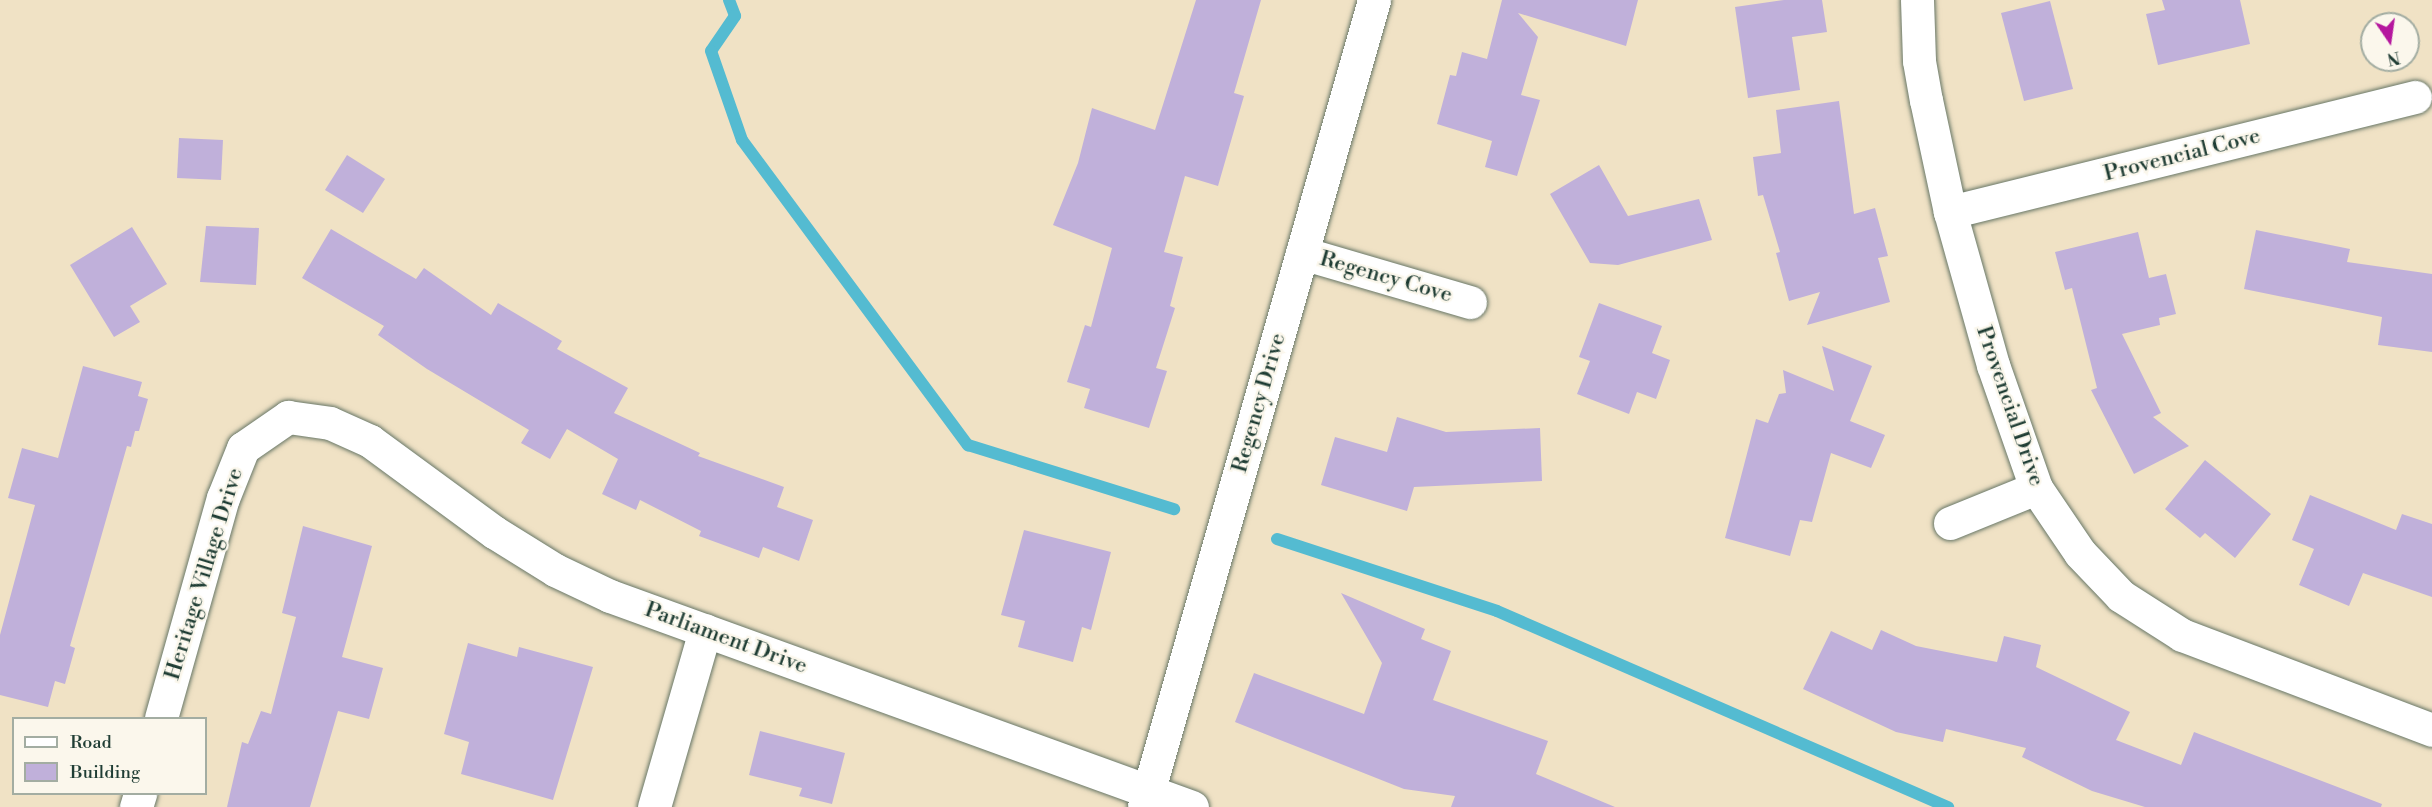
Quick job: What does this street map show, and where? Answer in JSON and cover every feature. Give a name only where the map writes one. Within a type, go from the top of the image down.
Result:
[{"type":"street","name":"Regency Drive","points":[[1145,799],[1374,0]]},
{"type":"street","name":"Provencial Drive","points":[[1917,0],[1919,61],[1950,212],[1992,365],[2036,488],[2080,553],[2121,596],[2182,635],[2432,729]]},
{"type":"street","name":"Provencial Cove","points":[[1950,212],[2415,97]]},
{"type":"street","name":"Regency Cove","points":[[1302,253],[1470,302]]},
{"type":"street","name":"Parliament Drive","points":[[288,417],[330,423],[370,441],[494,532],[555,570],[610,597],[705,630],[1145,799],[1192,807]]},
{"type":"street","name":"Heritage Village Drive","points":[[161,717],[223,498],[243,448],[288,417]]},
{"type":"street","points":[[1950,524],[2036,488]]},
{"type":"street","points":[[654,807],[705,630]]},
{"type":"building","points":[[1196,0],[1261,0],[1234,93],[1244,96],[1218,186],[1185,176],[1164,252],[1183,257],[1170,306],[1175,308],[1156,368],[1167,371],[1149,428],[1084,408],[1090,389],[1067,382],[1085,325],[1091,327],[1112,248],[1053,225],[1078,163],[1092,108],[1155,130]]},
{"type":"building","points":[[1502,0],[1638,0],[1626,46],[1518,13],[1538,37],[1521,95],[1540,100],[1517,176],[1485,167],[1492,141],[1437,124],[1450,75],[1456,76],[1462,52],[1487,59]]},
{"type":"building","points":[[1784,0],[1822,0],[1827,32],[1792,37],[1800,90],[1748,98],[1735,7]]},
{"type":"building","points":[[2162,0],[2240,0],[2250,44],[2158,65],[2146,14],[2165,10]]},
{"type":"building","points":[[2050,1],[2073,89],[2024,101],[2001,13]]},
{"type":"building","points":[[1839,101],[1854,214],[1875,208],[1888,256],[1878,258],[1890,302],[1807,325],[1820,292],[1789,301],[1776,253],[1780,252],[1763,195],[1758,196],[1753,157],[1781,153],[1776,110]]},
{"type":"building","points":[[179,138],[223,140],[221,180],[177,178]]},
{"type":"building","points":[[347,155],[385,179],[363,213],[325,190]]},
{"type":"building","points":[[1599,165],[1628,216],[1699,199],[1712,240],[1618,265],[1590,263],[1550,194]]},
{"type":"building","points":[[206,226],[259,228],[256,285],[200,282]]},
{"type":"building","points":[[132,227],[167,284],[130,306],[140,322],[114,337],[70,265]]},
{"type":"building","points":[[331,229],[416,279],[424,268],[491,315],[498,303],[562,341],[557,349],[628,388],[614,413],[700,453],[698,456],[784,487],[777,507],[813,520],[799,561],[763,547],[759,558],[699,536],[701,531],[640,500],[636,510],[602,494],[618,459],[567,429],[550,459],[521,443],[529,430],[427,369],[378,335],[384,326],[302,278]]},
{"type":"building","points":[[2256,230],[2350,249],[2347,262],[2432,274],[2432,352],[2378,345],[2382,317],[2244,289]]},
{"type":"building","points":[[2138,232],[2149,278],[2166,274],[2176,314],[2159,318],[2160,325],[2122,334],[2161,413],[2153,417],[2189,446],[2134,474],[2091,390],[2097,388],[2072,288],[2065,290],[2055,252]]},
{"type":"building","points":[[1599,303],[1662,326],[1652,353],[1670,360],[1656,399],[1637,392],[1629,414],[1577,394],[1590,361],[1579,357]]},
{"type":"building","points":[[1822,346],[1872,366],[1850,421],[1885,435],[1871,468],[1831,453],[1812,522],[1800,520],[1790,556],[1725,538],[1756,419],[1768,423],[1779,394],[1786,393],[1783,370],[1834,391]]},
{"type":"building","points":[[83,366],[142,382],[138,396],[148,399],[139,431],[135,431],[131,447],[127,446],[70,646],[75,648],[65,684],[55,681],[48,707],[0,695],[0,635],[35,505],[8,498],[22,448],[58,458]]},
{"type":"building","points":[[1397,417],[1446,432],[1540,428],[1542,481],[1414,487],[1407,511],[1321,485],[1335,437],[1387,452]]},
{"type":"building","points":[[2205,460],[2271,514],[2235,558],[2205,533],[2200,538],[2165,509]]},
{"type":"building","points":[[2310,495],[2396,530],[2402,514],[2432,524],[2432,597],[2363,573],[2349,606],[2299,585],[2314,549],[2292,540]]},
{"type":"building","points":[[303,526],[372,546],[342,657],[383,668],[369,719],[338,711],[310,807],[227,807],[242,742],[248,744],[261,711],[271,714],[296,617],[282,613]]},
{"type":"building","points":[[1024,530],[1111,552],[1091,630],[1082,627],[1073,662],[1018,647],[1025,621],[1001,615]]},
{"type":"building","points":[[1341,593],[1425,629],[1421,639],[1451,651],[1433,700],[1548,741],[1536,774],[1615,807],[1451,807],[1455,796],[1404,789],[1235,722],[1254,673],[1364,714],[1382,663]]},
{"type":"building","points":[[1881,630],[1916,646],[1997,662],[2004,636],[2041,645],[2036,667],[2130,712],[2116,740],[2181,765],[2194,732],[2382,804],[2381,807],[2145,807],[2092,791],[2022,757],[2026,748],[1946,729],[1943,742],[1896,732],[1803,689],[1831,631],[1872,650]]},
{"type":"building","points":[[468,643],[517,657],[519,647],[593,667],[553,800],[461,774],[469,742],[444,734]]},
{"type":"building","points":[[760,731],[845,753],[832,804],[799,796],[802,788],[749,775]]},
{"type":"waterway","points":[[729,0],[735,16],[711,51],[742,140],[968,445],[1174,509]]},
{"type":"waterway","points":[[1277,539],[1497,611],[1948,807]]}]
